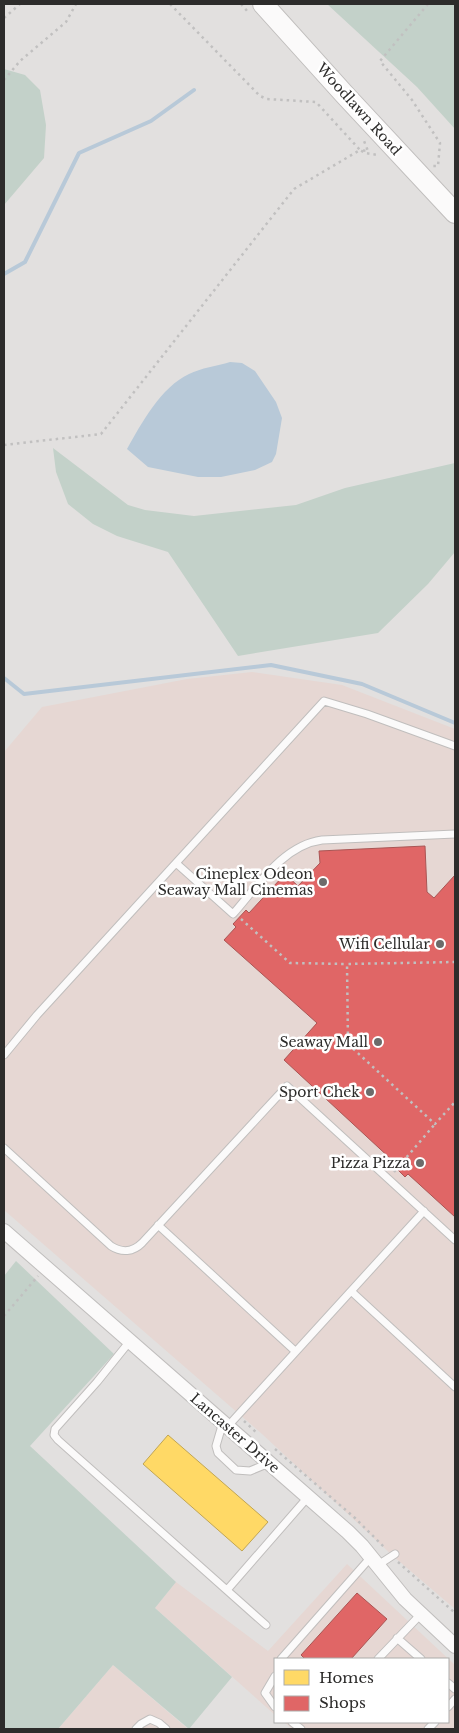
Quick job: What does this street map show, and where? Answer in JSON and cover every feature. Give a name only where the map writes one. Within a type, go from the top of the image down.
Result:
[{"type":"main road","name":"Woodlawn Road","points":[[264,4],[455,213]]},
{"type":"street","name":"Lancaster Drive","points":[[4,1231],[348,1532],[405,1599],[455,1646]]},
{"type":"lane","points":[[4,1055],[37,1015],[324,701],[367,714],[455,746]]},
{"type":"lane","points":[[176,863],[233,914],[282,860],[295,849],[306,844],[322,840],[455,834]]},
{"type":"lane","points":[[4,1148],[114,1248],[126,1251],[137,1248],[286,1086],[455,1240]]},
{"type":"lane","points":[[270,1463],[250,1471],[236,1470],[218,1453],[216,1446],[225,1424],[424,1211]]},
{"type":"lane","points":[[158,1226],[295,1351]]},
{"type":"lane","points":[[351,1291],[455,1387]]},
{"type":"lane","points":[[130,1341],[55,1429],[54,1435],[266,1625]]},
{"type":"lane","points":[[226,1590],[308,1497]]},
{"type":"lane","points":[[282,1658],[374,1561],[395,1554]]},
{"type":"lane","points":[[379,1658],[421,1614]]},
{"type":"lane","points":[[398,1638],[420,1658]]},
{"type":"lane","points":[[274,1677],[265,1693],[274,1706]]},
{"type":"lane","points":[[136,1729],[150,1719],[166,1729]]},
{"type":"path","points":[[4,18],[20,4]]},
{"type":"path","points":[[4,80],[20,60],[66,22],[76,4]]},
{"type":"path","points":[[170,4],[260,96],[267,99],[316,102],[360,150],[380,156]]},
{"type":"path","points":[[428,4],[380,61],[412,100],[440,143],[438,166],[431,167]]},
{"type":"path","points":[[4,445],[101,434],[294,189],[360,150],[368,150],[365,142],[359,136]]},
{"type":"path","points":[[233,914],[290,963],[455,962]]},
{"type":"path","points":[[347,964],[348,1044],[435,1124]]},
{"type":"path","points":[[388,1178],[455,1102]]},
{"type":"path","points":[[4,1316],[45,1268]]},
{"type":"shaded area","points":[[327,4],[455,4],[455,129],[417,87]]},
{"type":"shaded area","points":[[4,69],[25,75],[40,90],[46,125],[44,158],[4,205]]},
{"type":"shaded area","points":[[53,448],[128,505],[145,510],[194,516],[296,505],[345,488],[455,463],[455,552],[428,584],[378,633],[238,656],[168,552],[117,536],[93,524],[68,504],[56,472]]},
{"type":"shaded area","points":[[252,672],[342,685],[455,729],[455,1609],[393,1556],[262,1434],[4,1210],[4,752],[42,707],[187,679]]},
{"type":"shaded area","points":[[16,1261],[114,1354],[30,1446],[176,1582],[155,1608],[232,1677],[189,1729],[113,1665],[58,1729],[4,1729],[4,1276]]},
{"type":"shaded area","points":[[347,1564],[448,1658],[274,1658],[274,1714],[155,1608],[176,1582],[268,1651]]},
{"type":"shaded area","points":[[449,1659],[455,1665],[454,1729],[292,1729],[285,1723],[449,1723]]},
{"type":"shaded area","points":[[113,1665],[188,1729],[58,1729]]},
{"type":"water","points":[[230,362],[242,363],[255,371],[276,402],[282,418],[276,454],[272,462],[255,470],[221,477],[198,477],[148,467],[127,449],[153,407],[169,388],[189,374]]},
{"type":"building: Homes","points":[[168,1435],[268,1522],[242,1551],[143,1464]]},
{"type":"building: Shops","name":"Seaway Mall","points":[[425,846],[427,892],[434,898],[455,875],[455,1217],[408,1174],[405,1177],[391,1163],[393,1161],[284,1060],[317,1023],[224,940],[236,927],[233,924],[246,910],[249,913],[285,874],[298,886],[320,863],[319,851]]},
{"type":"building: Shops","points":[[357,1593],[387,1619],[352,1658],[304,1658],[301,1655]]},
{"type":"waterway","points":[[4,274],[25,262],[79,153],[151,121],[194,90]]},
{"type":"waterway","points":[[4,678],[24,694],[271,665],[362,684],[455,723]]},
{"type":"place","name":"Cineplex Odeon Seaway Mall Cinemas","points":[[323,882]]},
{"type":"place","name":"Wifi Cellular","points":[[440,944]]},
{"type":"place","name":"Seaway Mall","points":[[378,1042]]},
{"type":"place","name":"Sport Chek","points":[[370,1092]]},
{"type":"place","name":"Pizza Pizza","points":[[420,1163]]}]
